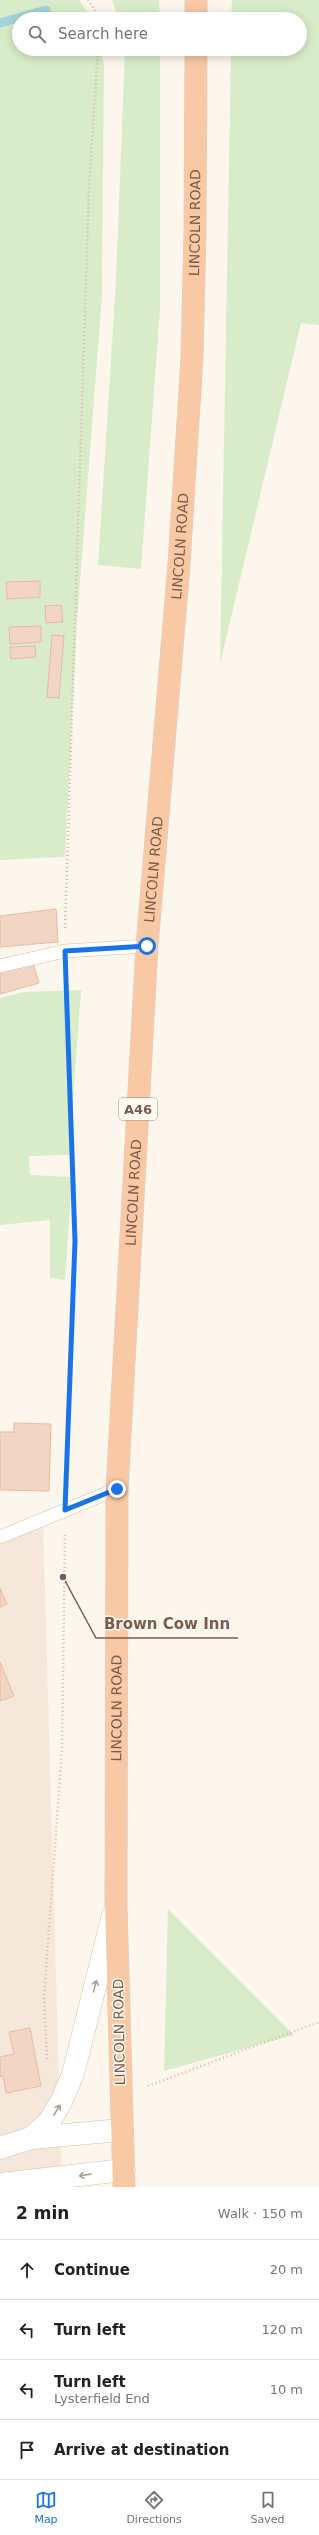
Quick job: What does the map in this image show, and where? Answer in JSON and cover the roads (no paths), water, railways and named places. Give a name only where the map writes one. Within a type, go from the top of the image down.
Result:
[{"type":"highway","points":[[196,0],[196,12]]},
{"type":"highway","name":"LINCOLN ROAD","points":[[124,2178],[121,2130],[116,1904],[117,1489],[147,946],[179,564],[192,358],[195,232],[196,56]]},
{"type":"street","points":[[31,2138],[49,2122],[61,2102],[73,2074],[116,1904]]},
{"type":"street","points":[[0,2148],[31,2138],[121,2130]]},
{"type":"street","points":[[0,2184],[28,2184],[124,2178]]},
{"type":"lane","points":[[0,966],[65,951],[147,946]]},
{"type":"lane","points":[[0,1537],[117,1489]]},
{"type":"waterway","points":[[39,12],[46,10]]},
{"type":"waterway","points":[[0,23],[12,20]]},
{"type":"place","name":"Brown Cow Inn","points":[[63,1577]]}]
